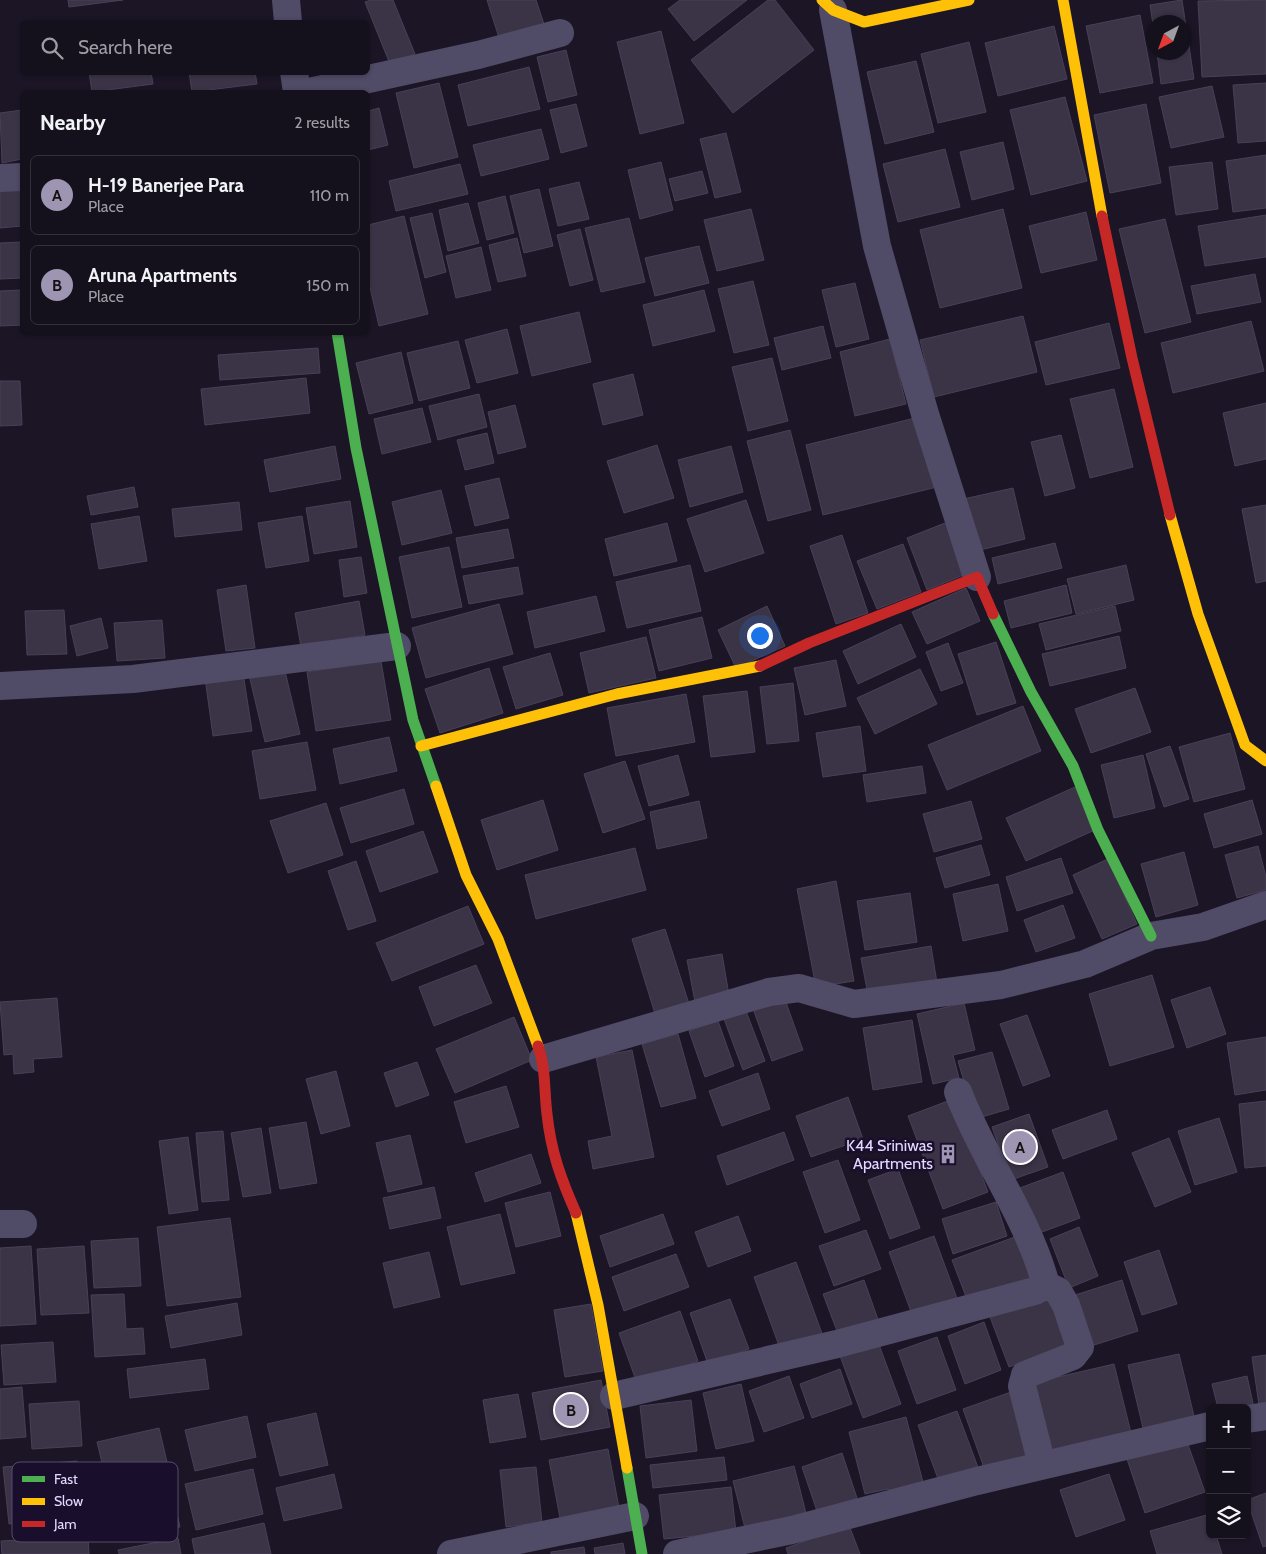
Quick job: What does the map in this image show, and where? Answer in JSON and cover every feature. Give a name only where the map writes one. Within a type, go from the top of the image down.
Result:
[{"type":"street","points":[[286,0],[288,20]]},
{"type":"street","points":[[827,5],[864,22],[969,0]]},
{"type":"street","points":[[1063,0],[1087,142],[1135,376],[1185,572],[1245,745],[1266,761]]},
{"type":"street","points":[[827,5],[877,246],[925,414],[977,577],[1031,692],[1073,766],[1098,830],[1151,936]]},
{"type":"street","points":[[318,90],[478,55],[560,33]]},
{"type":"street","points":[[294,75],[297,90]]},
{"type":"street","points":[[0,178],[20,177]]},
{"type":"street","points":[[337,335],[356,448],[397,646],[421,746],[466,875],[498,939],[543,1059],[547,1115],[557,1170],[578,1219],[598,1305],[642,1554]]},
{"type":"street","points":[[421,746],[617,694],[762,666],[809,643],[977,577]]},
{"type":"street","points":[[0,686],[133,679],[397,646]]},
{"type":"street","points":[[543,1059],[769,992],[799,988],[854,1004],[1001,985],[1085,964],[1151,936],[1203,927],[1266,905]]},
{"type":"street","points":[[958,1092],[968,1120],[993,1164],[1031,1244],[1046,1285],[1058,1291],[1066,1305],[1080,1347],[1073,1356],[1025,1375],[1022,1386],[1042,1465]]},
{"type":"street","points":[[614,1396],[837,1344],[1034,1291],[1046,1285]]},
{"type":"street","points":[[1251,1419],[1266,1416]]},
{"type":"street","points":[[678,1554],[792,1530],[1042,1465],[1206,1427]]},
{"type":"street","points":[[451,1554],[635,1516]]},
{"type":"building","points":[[68,0],[123,0],[69,7]]},
{"type":"building","points":[[371,0],[393,0],[415,54],[390,64],[365,2]]},
{"type":"building","points":[[487,0],[536,0],[545,27],[500,41]]},
{"type":"building","points":[[680,0],[747,0],[694,41],[668,9]]},
{"type":"building","points":[[768,0],[775,0],[814,50],[733,113],[691,60]]},
{"type":"building","points":[[1182,0],[1184,15],[1152,15],[1150,5]]},
{"type":"building","points":[[1266,0],[1266,74],[1202,77],[1198,1]]},
{"type":"building","points":[[1140,15],[1146,46],[1146,60],[1149,60],[1153,83],[1100,93],[1086,26]]},
{"type":"building","points":[[1054,26],[1067,79],[998,96],[985,43]]},
{"type":"building","points":[[661,31],[684,123],[640,134],[617,42]]},
{"type":"building","points":[[969,42],[986,112],[938,123],[921,54]]},
{"type":"building","points":[[566,50],[577,95],[548,102],[537,57]]},
{"type":"building","points":[[1191,59],[1194,79],[1161,84],[1158,60]]},
{"type":"building","points":[[916,61],[934,132],[885,144],[867,72]]},
{"type":"building","points":[[529,67],[540,109],[468,126],[458,85]]},
{"type":"building","points":[[89,75],[152,75],[153,84],[107,90],[92,90]]},
{"type":"building","points":[[189,75],[256,75],[257,84],[208,90],[192,90]]},
{"type":"building","points":[[439,83],[458,157],[414,168],[396,93]]},
{"type":"building","points":[[1266,83],[1266,141],[1238,143],[1233,85]]},
{"type":"building","points":[[1212,86],[1224,137],[1171,148],[1159,97]]},
{"type":"building","points":[[1065,97],[1087,181],[1031,195],[1010,110]]},
{"type":"building","points":[[576,104],[587,146],[561,153],[550,110]]},
{"type":"building","points":[[1146,104],[1161,183],[1110,193],[1094,115]]},
{"type":"building","points":[[379,108],[388,145],[370,150],[370,110]]},
{"type":"building","points":[[20,110],[20,159],[2,163],[0,113]]},
{"type":"building","points":[[541,129],[549,159],[481,176],[473,145]]},
{"type":"building","points":[[726,133],[741,192],[715,198],[700,139]]},
{"type":"building","points":[[1003,142],[1014,189],[972,200],[960,152]]},
{"type":"building","points":[[945,149],[960,207],[898,222],[883,164]]},
{"type":"building","points":[[1266,155],[1266,208],[1233,212],[1226,161]]},
{"type":"building","points":[[661,162],[673,210],[640,219],[628,170]]},
{"type":"building","points":[[1212,162],[1218,209],[1176,215],[1169,167]]},
{"type":"building","points":[[460,164],[468,194],[396,211],[389,181]]},
{"type":"building","points":[[702,171],[708,193],[675,201],[669,179]]},
{"type":"building","points":[[579,182],[589,219],[558,226],[549,189]]},
{"type":"building","points":[[20,187],[20,226],[0,228],[0,189]]},
{"type":"building","points":[[539,189],[553,246],[524,253],[510,196]]},
{"type":"building","points":[[505,196],[514,233],[487,240],[478,203]]},
{"type":"building","points":[[468,203],[479,243],[448,251],[439,210]]},
{"type":"building","points":[[751,209],[764,260],[717,271],[704,220]]},
{"type":"building","points":[[1003,209],[1022,288],[940,308],[920,230]]},
{"type":"building","points":[[1086,212],[1097,260],[1041,273],[1029,226]]},
{"type":"building","points":[[432,213],[446,272],[425,278],[410,218]]},
{"type":"building","points":[[1266,215],[1266,257],[1205,266],[1198,226]]},
{"type":"building","points":[[404,216],[428,314],[379,326],[370,288],[370,224]]},
{"type":"building","points":[[629,218],[645,282],[601,292],[585,228]]},
{"type":"building","points":[[1165,219],[1191,322],[1145,333],[1119,229]]},
{"type":"building","points":[[580,229],[593,280],[570,286],[557,235]]},
{"type":"building","points":[[517,238],[526,276],[498,282],[489,245]]},
{"type":"building","points":[[20,242],[20,278],[0,279],[0,243]]},
{"type":"building","points":[[699,246],[709,283],[655,296],[645,258]]},
{"type":"building","points":[[481,247],[491,290],[456,298],[446,256]]},
{"type":"building","points":[[1255,274],[1261,302],[1197,314],[1191,286]]},
{"type":"building","points":[[753,281],[769,345],[734,353],[718,289]]},
{"type":"building","points":[[855,283],[869,339],[836,347],[822,290]]},
{"type":"building","points":[[20,290],[20,325],[0,326],[0,291]]},
{"type":"building","points":[[704,290],[715,331],[653,346],[643,305]]},
{"type":"building","points":[[579,312],[591,362],[532,376],[520,326]]},
{"type":"building","points":[[1023,316],[1037,372],[934,397],[920,340]]},
{"type":"building","points":[[1251,321],[1264,371],[1173,393],[1161,343]]},
{"type":"building","points":[[1109,323],[1120,368],[1046,385],[1035,342]]},
{"type":"building","points":[[823,326],[831,358],[782,370],[774,338]]},
{"type":"building","points":[[507,329],[518,373],[477,383],[465,340]]},
{"type":"building","points":[[890,339],[906,404],[855,416],[840,352]]},
{"type":"building","points":[[458,341],[470,388],[419,401],[407,353]]},
{"type":"building","points":[[318,348],[320,373],[220,380],[218,355]]},
{"type":"building","points":[[401,352],[413,403],[369,414],[356,363]]},
{"type":"building","points":[[772,358],[788,421],[748,431],[732,367]]},
{"type":"building","points":[[633,374],[643,415],[603,425],[593,384]]},
{"type":"building","points":[[306,378],[310,413],[205,425],[201,389]]},
{"type":"building","points":[[0,381],[20,381],[22,425],[0,426]]},
{"type":"building","points":[[1114,389],[1133,467],[1090,478],[1070,399]]},
{"type":"building","points":[[479,394],[487,427],[438,440],[429,406]]},
{"type":"building","points":[[1266,403],[1266,459],[1235,466],[1223,413]]},
{"type":"building","points":[[515,405],[526,447],[498,454],[488,412]]},
{"type":"building","points":[[422,408],[431,442],[382,454],[374,419]]},
{"type":"building","points":[[919,417],[937,487],[823,515],[806,445]]},
{"type":"building","points":[[790,430],[811,510],[768,521],[747,441]]},
{"type":"building","points":[[487,433],[494,463],[465,470],[457,440]]},
{"type":"building","points":[[1061,435],[1075,488],[1045,496],[1031,442]]},
{"type":"building","points":[[657,445],[674,498],[624,513],[607,461]]},
{"type":"building","points":[[335,446],[341,479],[270,492],[264,460]]},
{"type":"building","points":[[731,446],[743,492],[690,507],[678,460]]},
{"type":"building","points":[[499,478],[509,518],[475,526],[465,486]]},
{"type":"building","points":[[134,487],[138,507],[91,515],[87,496]]},
{"type":"building","points":[[1013,488],[1025,539],[972,552],[959,500]]},
{"type":"building","points":[[441,490],[452,533],[402,545],[392,502]]},
{"type":"building","points":[[746,500],[764,553],[705,572],[687,519]]},
{"type":"building","points":[[350,501],[357,547],[314,554],[306,508]]},
{"type":"building","points":[[239,502],[242,530],[175,537],[172,509]]},
{"type":"building","points":[[1266,505],[1266,581],[1256,583],[1242,509]]},
{"type":"building","points":[[139,516],[147,561],[99,569],[91,524]]},
{"type":"building","points":[[302,516],[309,561],[266,568],[258,523]]},
{"type":"building","points":[[950,521],[971,572],[927,590],[907,538]]},
{"type":"building","points":[[667,523],[677,561],[614,576],[605,539]]},
{"type":"building","points":[[508,529],[514,558],[462,568],[456,538]]},
{"type":"building","points":[[842,535],[868,613],[836,624],[810,546]]},
{"type":"building","points":[[1055,543],[1062,568],[998,584],[992,558]]},
{"type":"building","points":[[903,544],[921,592],[877,609],[857,561]]},
{"type":"building","points":[[449,547],[462,607],[412,618],[399,557]]},
{"type":"building","points":[[361,557],[367,593],[344,597],[339,560]]},
{"type":"building","points":[[690,565],[701,611],[627,628],[616,582]]},
{"type":"building","points":[[1126,565],[1134,600],[1076,614],[1067,579]]},
{"type":"building","points":[[518,567],[523,594],[469,604],[463,576]]},
{"type":"building","points":[[246,585],[255,648],[226,651],[217,590]]},
{"type":"building","points":[[1066,585],[1072,613],[1011,628],[1004,601]]},
{"type":"building","points":[[966,588],[980,621],[927,644],[912,612]]},
{"type":"building","points":[[596,596],[605,631],[535,648],[527,612]]},
{"type":"building","points":[[359,601],[365,635],[301,647],[295,613]]},
{"type":"building","points":[[499,604],[513,654],[426,678],[412,628]]},
{"type":"building","points":[[767,606],[785,646],[736,668],[718,630]]},
{"type":"building","points":[[1115,606],[1121,631],[1046,650],[1039,624]]},
{"type":"building","points":[[64,610],[67,654],[27,655],[25,611]]},
{"type":"building","points":[[702,617],[712,658],[659,671],[649,630]]},
{"type":"building","points":[[101,618],[108,648],[77,656],[70,626]]},
{"type":"building","points":[[162,620],[165,658],[117,661],[114,623]]},
{"type":"building","points":[[901,624],[916,657],[858,684],[843,651]]},
{"type":"building","points":[[1119,636],[1126,668],[1050,686],[1042,654]]},
{"type":"building","points":[[646,637],[656,678],[589,693],[580,653]]},
{"type":"building","points":[[996,642],[1016,703],[977,715],[958,654]]},
{"type":"building","points":[[948,643],[963,683],[941,691],[926,652]]},
{"type":"building","points":[[550,653],[563,695],[516,709],[503,667]]},
{"type":"building","points":[[836,660],[846,706],[805,715],[794,668]]},
{"type":"building","points":[[381,661],[391,720],[316,731],[307,672]]},
{"type":"building","points":[[284,667],[300,734],[265,742],[249,675]]},
{"type":"building","points":[[489,668],[503,713],[440,733],[425,689]]},
{"type":"building","points":[[920,669],[937,704],[875,734],[857,698]]},
{"type":"building","points":[[243,673],[252,731],[213,736],[205,678]]},
{"type":"building","points":[[793,683],[799,741],[767,744],[760,687]]},
{"type":"building","points":[[1135,688],[1151,732],[1091,753],[1075,709]]},
{"type":"building","points":[[747,691],[755,752],[711,757],[703,696]]},
{"type":"building","points":[[686,694],[695,742],[616,756],[607,708]]},
{"type":"building","points":[[1023,706],[1041,751],[947,790],[928,745]]},
{"type":"building","points":[[860,726],[866,771],[823,777],[816,733]]},
{"type":"building","points":[[1230,733],[1245,789],[1194,802],[1179,747]]},
{"type":"building","points":[[389,737],[397,771],[340,784],[333,749]]},
{"type":"building","points":[[307,742],[316,790],[260,799],[252,751]]},
{"type":"building","points":[[1170,746],[1189,799],[1164,807],[1146,754]]},
{"type":"building","points":[[678,755],[689,795],[649,806],[638,766]]},
{"type":"building","points":[[1143,755],[1155,808],[1114,818],[1101,765]]},
{"type":"building","points":[[625,761],[645,819],[603,833],[584,774]]},
{"type":"building","points":[[922,766],[926,793],[867,802],[863,775]]},
{"type":"building","points":[[1075,787],[1095,830],[1026,861],[1006,818]]},
{"type":"building","points":[[404,789],[414,824],[351,843],[340,808]]},
{"type":"building","points":[[543,800],[558,850],[497,870],[481,820]]},
{"type":"building","points":[[1252,800],[1262,834],[1214,848],[1204,814]]},
{"type":"building","points":[[699,801],[707,838],[657,849],[650,812]]},
{"type":"building","points":[[971,801],[982,839],[934,852],[923,814]]},
{"type":"building","points":[[326,803],[343,855],[288,873],[270,821]]},
{"type":"building","points":[[423,831],[438,872],[380,892],[366,851]]},
{"type":"building","points":[[981,845],[990,875],[945,888],[936,858]]},
{"type":"building","points":[[1258,846],[1266,877],[1266,890],[1237,898],[1225,855]]},
{"type":"building","points":[[635,848],[646,890],[536,919],[525,875]]},
{"type":"building","points":[[1184,852],[1198,905],[1156,917],[1141,864]]},
{"type":"building","points":[[1061,858],[1073,893],[1017,911],[1006,877]]},
{"type":"building","points":[[1108,859],[1137,924],[1102,939],[1073,875]]},
{"type":"building","points":[[356,861],[376,921],[348,930],[328,871]]},
{"type":"building","points":[[836,881],[854,981],[816,987],[797,889]]},
{"type":"building","points":[[998,884],[1008,931],[963,941],[953,894]]},
{"type":"building","points":[[910,893],[917,942],[865,950],[857,901]]},
{"type":"building","points":[[1063,905],[1075,938],[1036,952],[1024,920]]},
{"type":"building","points":[[468,906],[484,944],[392,981],[376,943]]},
{"type":"building","points":[[665,929],[690,1007],[656,1017],[632,939]]},
{"type":"building","points":[[931,946],[938,989],[869,1000],[861,958]]},
{"type":"building","points":[[722,954],[730,1001],[696,1007],[687,960]]},
{"type":"building","points":[[476,965],[492,1003],[434,1026],[419,987]]},
{"type":"building","points":[[1152,975],[1174,1047],[1110,1066],[1089,994]]},
{"type":"building","points":[[1210,987],[1226,1034],[1187,1048],[1171,1000]]},
{"type":"building","points":[[783,994],[803,1050],[772,1061],[752,1006]]},
{"type":"building","points":[[57,998],[62,1057],[33,1059],[34,1072],[14,1074],[13,1054],[4,1055],[0,1002]]},
{"type":"building","points":[[964,1003],[975,1050],[953,1055],[959,1078],[933,1084],[917,1014]]},
{"type":"building","points":[[746,1011],[765,1061],[743,1070],[724,1019]]},
{"type":"building","points":[[1027,1015],[1050,1076],[1023,1086],[1000,1024]]},
{"type":"building","points":[[514,1017],[532,1060],[455,1093],[436,1049]]},
{"type":"building","points":[[912,1020],[922,1082],[873,1090],[863,1028]]},
{"type":"building","points":[[718,1021],[734,1066],[705,1077],[689,1031]]},
{"type":"building","points":[[678,1034],[696,1098],[661,1107],[642,1044]]},
{"type":"building","points":[[1266,1037],[1266,1090],[1235,1095],[1227,1043]]},
{"type":"building","points":[[632,1050],[654,1157],[593,1169],[588,1141],[612,1136],[596,1057]]},
{"type":"building","points":[[992,1052],[1009,1109],[975,1119],[958,1061]]},
{"type":"building","points":[[417,1062],[429,1095],[396,1107],[384,1073]]},
{"type":"building","points":[[336,1071],[350,1126],[321,1134],[306,1079]]},
{"type":"building","points":[[758,1073],[770,1109],[722,1126],[709,1091]]},
{"type":"building","points":[[506,1086],[519,1127],[466,1143],[454,1102]]},
{"type":"building","points":[[848,1097],[863,1139],[811,1157],[796,1116]]},
{"type":"building","name":"K44 Sriniwas Apartments","points":[[953,1099],[988,1192],[943,1209],[908,1116]]},
{"type":"building","points":[[1266,1101],[1266,1166],[1245,1168],[1239,1104]]},
{"type":"building","points":[[1107,1110],[1117,1139],[1063,1159],[1052,1130]]},
{"type":"building","points":[[1029,1114],[1048,1167],[1011,1180],[992,1127]]},
{"type":"building","points":[[1219,1118],[1237,1172],[1195,1185],[1178,1131]]},
{"type":"building","points":[[306,1122],[317,1183],[280,1189],[269,1128]]},
{"type":"building","points":[[261,1128],[271,1193],[243,1197],[231,1133]]},
{"type":"building","points":[[223,1131],[229,1200],[202,1202],[196,1133]]},
{"type":"building","points":[[784,1132],[794,1160],[727,1185],[717,1156]]},
{"type":"building","points":[[410,1135],[422,1184],[388,1192],[376,1143]]},
{"type":"building","points":[[188,1137],[198,1210],[169,1214],[159,1141]]},
{"type":"building","points":[[1169,1138],[1191,1192],[1155,1207],[1132,1153]]},
{"type":"building","points":[[531,1154],[541,1183],[485,1202],[475,1173]]},
{"type":"building","points":[[838,1160],[860,1220],[825,1233],[803,1172]]},
{"type":"building","points":[[898,1169],[920,1228],[890,1239],[868,1180]]},
{"type":"building","points":[[1063,1172],[1080,1218],[1034,1235],[1017,1189]]},
{"type":"building","points":[[434,1187],[441,1218],[390,1229],[383,1198]]},
{"type":"building","points":[[550,1192],[561,1236],[516,1247],[505,1203]]},
{"type":"building","points":[[996,1202],[1007,1236],[953,1254],[942,1219]]},
{"type":"building","points":[[500,1214],[515,1273],[461,1285],[447,1227]]},
{"type":"building","points":[[663,1214],[674,1244],[610,1267],[600,1236]]},
{"type":"building","points":[[738,1216],[751,1251],[708,1267],[695,1232]]},
{"type":"building","points":[[230,1218],[241,1297],[167,1306],[157,1227]]},
{"type":"building","points":[[1079,1227],[1098,1276],[1069,1288],[1050,1239]]},
{"type":"building","points":[[866,1230],[881,1269],[834,1286],[819,1246]]},
{"type":"building","points":[[1020,1235],[1035,1278],[968,1302],[952,1260]]},
{"type":"building","points":[[934,1236],[958,1301],[913,1317],[889,1252]]},
{"type":"building","points":[[138,1238],[141,1286],[94,1288],[91,1241]]},
{"type":"building","points":[[31,1246],[36,1324],[0,1326],[0,1248]]},
{"type":"building","points":[[84,1246],[89,1313],[41,1315],[37,1249]]},
{"type":"building","points":[[1159,1250],[1177,1304],[1142,1315],[1124,1262]]},
{"type":"building","points":[[429,1252],[440,1297],[394,1308],[383,1263]]},
{"type":"building","points":[[676,1254],[689,1287],[624,1311],[612,1277]]},
{"type":"building","points":[[796,1262],[824,1339],[782,1354],[754,1277]]},
{"type":"building","points":[[864,1280],[880,1325],[840,1339],[823,1294]]},
{"type":"building","points":[[1122,1280],[1138,1331],[1088,1347],[1072,1296]]},
{"type":"building","points":[[124,1294],[126,1329],[143,1328],[145,1354],[95,1357],[91,1295]]},
{"type":"building","points":[[1054,1294],[1072,1344],[1009,1367],[990,1317]]},
{"type":"building","points":[[730,1299],[749,1349],[708,1364],[690,1313]]},
{"type":"building","points":[[237,1303],[242,1335],[171,1348],[165,1316]]},
{"type":"building","points":[[591,1304],[603,1371],[565,1377],[554,1310]]},
{"type":"building","points":[[680,1311],[698,1361],[637,1383],[619,1333]]},
{"type":"building","points":[[984,1322],[1001,1370],[965,1384],[948,1336]]},
{"type":"building","points":[[937,1337],[956,1390],[917,1404],[898,1351]]},
{"type":"building","points":[[53,1342],[56,1382],[4,1385],[1,1345]]},
{"type":"building","points":[[878,1342],[901,1404],[863,1418],[840,1356]]},
{"type":"building","points":[[1179,1354],[1195,1420],[1144,1432],[1128,1365]]},
{"type":"building","points":[[1266,1355],[1266,1404],[1259,1405],[1252,1357]]},
{"type":"building","points":[[205,1359],[209,1389],[130,1398],[127,1369]]},
{"type":"building","points":[[1114,1364],[1132,1437],[1050,1456],[1032,1383]]},
{"type":"building","points":[[840,1369],[852,1404],[812,1418],[800,1384]]},
{"type":"building","points":[[789,1376],[804,1418],[764,1432],[749,1391]]},
{"type":"building","points":[[1247,1376],[1254,1408],[1251,1408],[1251,1404],[1217,1404],[1212,1384]]},
{"type":"building","points":[[601,1380],[610,1427],[541,1440],[532,1393]]},
{"type":"building","points":[[741,1384],[754,1441],[716,1449],[703,1393]]},
{"type":"building","points":[[22,1387],[26,1437],[0,1439],[0,1389]]},
{"type":"building","points":[[1011,1392],[1035,1458],[987,1476],[963,1409]]},
{"type":"building","points":[[518,1394],[526,1437],[490,1443],[483,1400]]},
{"type":"building","points":[[691,1400],[697,1451],[646,1458],[640,1406]]},
{"type":"building","points":[[79,1401],[82,1446],[32,1449],[29,1404]]},
{"type":"building","points":[[957,1411],[979,1470],[940,1484],[918,1425]]},
{"type":"building","points":[[316,1413],[328,1465],[280,1476],[267,1424]]},
{"type":"building","points":[[247,1416],[256,1457],[195,1471],[185,1430]]},
{"type":"building","points":[[906,1417],[925,1490],[891,1499],[888,1489],[865,1494],[849,1432]]},
{"type":"building","points":[[159,1428],[167,1462],[102,1462],[97,1442]]},
{"type":"building","points":[[1186,1439],[1205,1492],[1145,1513],[1127,1459]]},
{"type":"building","points":[[608,1449],[620,1513],[561,1523],[549,1460]]},
{"type":"building","points":[[842,1453],[857,1498],[817,1511],[802,1467]]},
{"type":"building","points":[[724,1457],[727,1480],[653,1488],[650,1465]]},
{"type":"building","points":[[12,1466],[12,1524],[9,1524],[3,1467]]},
{"type":"building","points":[[794,1466],[807,1517],[746,1532],[733,1481]]},
{"type":"building","points":[[536,1467],[542,1522],[506,1527],[500,1470]]},
{"type":"building","points":[[253,1469],[263,1514],[196,1530],[185,1484]]},
{"type":"building","points":[[334,1474],[342,1508],[284,1521],[276,1488]]},
{"type":"building","points":[[1109,1474],[1125,1520],[1076,1537],[1060,1490]]},
{"type":"building","points":[[731,1487],[736,1532],[664,1539],[659,1495]]},
{"type":"building","points":[[1266,1493],[1266,1546],[1263,1547],[1251,1512],[1251,1499]]},
{"type":"building","points":[[1206,1515],[1206,1539],[1217,1539],[1222,1554],[1157,1554],[1150,1531]]},
{"type":"building","points":[[264,1523],[271,1554],[195,1554],[192,1539]]},
{"type":"building","points":[[849,1525],[860,1554],[788,1554],[786,1548]]},
{"type":"building","points":[[178,1538],[181,1554],[119,1554],[118,1550],[158,1542],[178,1542]]},
{"type":"building","points":[[1,1541],[88,1542],[89,1554],[2,1554]]},
{"type":"building","points":[[623,1543],[625,1554],[595,1554],[594,1548]]},
{"type":"building","points":[[584,1547],[585,1554],[551,1554],[551,1552]]},
{"type":"traffic: fast","points":[[337,335],[356,448],[413,720],[436,786]]},
{"type":"traffic: fast","points":[[993,614],[1031,692],[1073,766],[1098,830],[1151,936]]},
{"type":"traffic: fast","points":[[627,1468],[642,1554]]},
{"type":"traffic: slow","points":[[822,0],[833,10],[864,22],[969,0]]},
{"type":"traffic: slow","points":[[1063,0],[1102,216]]},
{"type":"traffic: slow","points":[[1170,515],[1198,614],[1245,745],[1266,761]]},
{"type":"traffic: slow","points":[[421,746],[617,694],[760,666]]},
{"type":"traffic: slow","points":[[436,786],[466,875],[498,939],[538,1046]]},
{"type":"traffic: slow","points":[[576,1213],[598,1305],[627,1468]]},
{"type":"traffic: jam","points":[[1102,216],[1132,358],[1170,515]]},
{"type":"traffic: jam","points":[[760,666],[809,643],[977,577],[993,614]]},
{"type":"traffic: jam","points":[[538,1046],[544,1071],[551,1141],[561,1177],[576,1213]]},
{"type":"place","name":"H-19 Banerjee Para","points":[[1020,1147]]},
{"type":"place","name":"K44 Sriniwas Apartments","points":[[948,1154]]},
{"type":"place","name":"Aruna Apartments","points":[[571,1410]]}]
